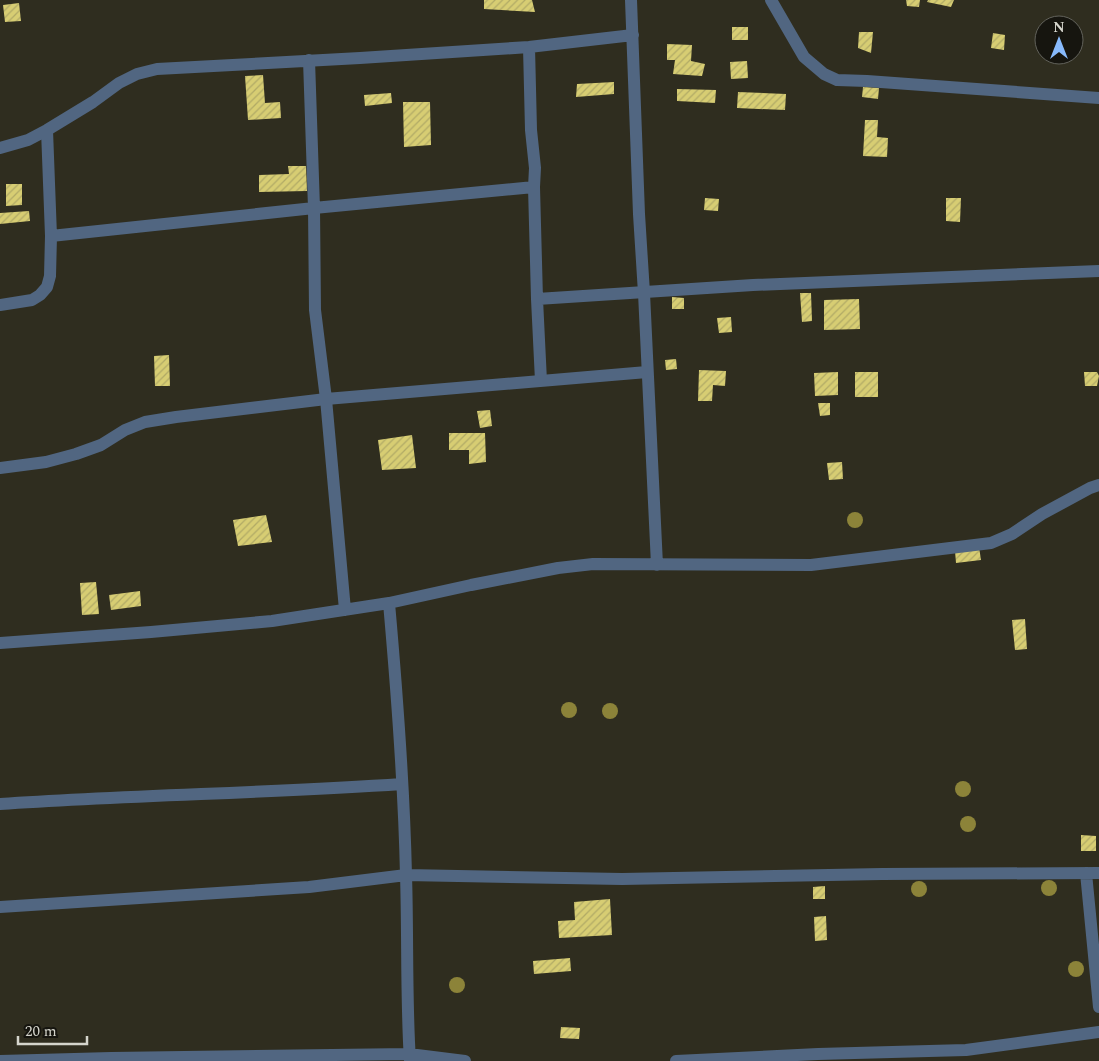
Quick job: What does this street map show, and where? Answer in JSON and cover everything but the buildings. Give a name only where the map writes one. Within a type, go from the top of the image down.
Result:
[{"type":"street","points":[[631,0],[638,214],[644,293],[657,565]]},
{"type":"street","points":[[771,0],[804,57],[824,74],[837,80],[1099,98]]},
{"type":"street","points":[[0,148],[28,140],[48,130],[119,83],[137,74],[157,69],[529,47],[633,35]]},
{"type":"street","points":[[529,47],[531,130],[535,168],[537,299],[541,381]]},
{"type":"street","points":[[309,60],[316,310],[345,610]]},
{"type":"street","points":[[0,305],[32,300],[48,287],[51,236],[48,130]]},
{"type":"street","points":[[51,236],[534,187]]},
{"type":"street","points":[[537,299],[773,284],[1099,271]]},
{"type":"street","points":[[0,468],[46,462],[76,454],[101,445],[125,430],[145,422],[176,417],[326,399],[647,372]]},
{"type":"street","points":[[0,643],[272,622],[389,603],[558,568],[593,564],[811,565],[991,543],[1012,534],[1042,514],[1099,485]]},
{"type":"street","points":[[389,603],[402,784],[410,1057]]},
{"type":"street","points":[[0,804],[334,789],[402,784]]},
{"type":"street","points":[[1086,873],[1099,1007]]},
{"type":"street","points":[[0,907],[309,886],[406,875],[622,879],[882,874],[1099,873]]},
{"type":"street","points":[[676,1061],[818,1054],[966,1050],[1099,1032]]},
{"type":"street","points":[[0,1061],[111,1058],[410,1057],[464,1061]]}]
